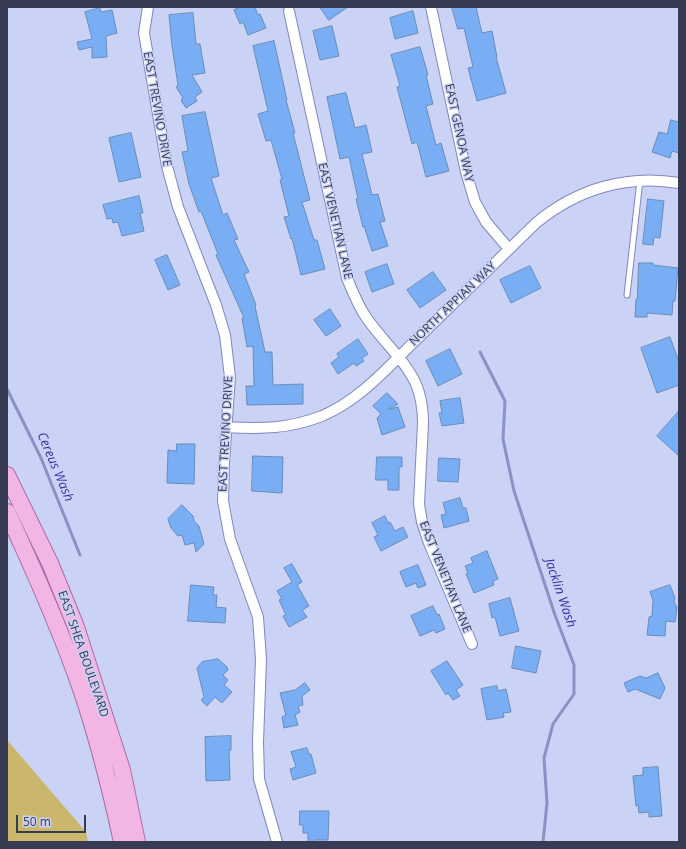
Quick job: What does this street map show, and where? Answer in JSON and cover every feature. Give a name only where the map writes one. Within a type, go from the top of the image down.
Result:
[{"type":"main road","name":"EAST SHEA BOULEVARD","points":[[7,475],[50,563],[78,634],[122,770],[137,842]]},
{"type":"main road","points":[[9,516],[26,512]]},
{"type":"main road","name":"EAST SHEA BOULEVARD","points":[[9,516],[32,564],[82,690],[113,800],[122,842]]},
{"type":"street","name":"EAST TREVINO DRIVE","points":[[148,7],[144,33],[167,166],[178,207],[216,305],[225,335],[230,376],[223,501],[230,539],[258,617],[261,659],[258,742],[259,779],[277,842]]},
{"type":"street","name":"EAST GENOA WAY","points":[[431,7],[466,172],[475,202],[486,222],[509,249]]},
{"type":"street","name":"EAST VENETIAN LANE","points":[[289,11],[347,278],[364,314],[416,383],[423,410],[419,504],[422,522],[429,543],[472,644]]},
{"type":"street","name":"NORTH APPIAN WAY","points":[[226,428],[260,429],[278,428],[298,424],[322,415],[346,403],[364,390],[398,358],[542,218],[562,204],[592,190],[621,182],[662,180],[679,183]]},
{"type":"lane","points":[[627,295],[640,180]]},
{"type":"shaded area","points":[[7,740],[86,832],[88,842],[7,842]]},
{"type":"building","points":[[241,7],[255,7],[266,28],[248,35],[243,22],[240,24],[234,10]]},
{"type":"building","points":[[320,7],[348,7],[329,20]]},
{"type":"building","points":[[452,7],[476,7],[482,33],[492,31],[496,57],[506,93],[477,101],[468,68],[473,67],[464,28],[458,29]]},
{"type":"building","points":[[100,8],[101,12],[112,10],[117,33],[106,36],[107,57],[92,58],[92,47],[79,50],[77,42],[92,39],[85,12]]},
{"type":"building","points":[[413,11],[418,33],[395,39],[390,18]]},
{"type":"building","points":[[193,13],[196,44],[200,44],[205,73],[192,75],[202,92],[195,97],[197,101],[186,108],[181,100],[183,98],[176,87],[178,85],[169,15]]},
{"type":"building","points":[[332,26],[339,56],[320,60],[313,31]]},
{"type":"building","points":[[274,41],[286,100],[295,133],[293,133],[310,200],[302,202],[314,240],[317,240],[325,269],[301,275],[292,238],[291,239],[284,217],[289,216],[280,180],[282,179],[271,140],[266,141],[258,114],[268,111],[253,46]]},
{"type":"building","points":[[420,47],[428,75],[426,75],[433,104],[426,106],[436,145],[441,143],[449,171],[426,177],[417,142],[412,144],[397,87],[400,86],[391,55]]},
{"type":"building","points":[[346,93],[355,128],[366,125],[372,152],[362,154],[372,195],[378,194],[385,221],[380,222],[388,246],[372,251],[364,226],[363,227],[356,199],[358,199],[349,157],[340,159],[327,97]]},
{"type":"building","points":[[205,112],[219,176],[211,178],[223,215],[227,213],[238,239],[234,240],[249,272],[244,274],[256,305],[265,352],[272,352],[273,385],[303,384],[303,404],[247,405],[246,386],[254,386],[253,346],[247,347],[242,318],[244,318],[216,255],[218,254],[201,211],[199,212],[189,184],[182,152],[188,151],[182,116]]},
{"type":"building","points":[[671,120],[679,122],[679,153],[672,151],[670,158],[652,152],[659,132],[667,134]]},
{"type":"building","points":[[131,133],[141,177],[119,182],[109,138]]},
{"type":"building","points":[[139,196],[143,213],[140,213],[144,231],[122,236],[118,222],[113,223],[112,218],[107,219],[103,205]]},
{"type":"building","points":[[648,199],[664,201],[660,238],[654,237],[653,245],[643,244]]},
{"type":"building","points":[[167,255],[180,285],[168,290],[155,260]]},
{"type":"building","points":[[639,263],[653,263],[653,265],[678,268],[675,301],[673,301],[672,315],[647,313],[647,317],[635,317]]},
{"type":"building","points":[[387,264],[394,284],[372,292],[365,272]]},
{"type":"building","points":[[530,266],[541,288],[511,303],[500,280]]},
{"type":"building","points":[[433,272],[446,290],[420,308],[407,290]]},
{"type":"building","points":[[330,309],[341,326],[326,336],[314,320]]},
{"type":"building","points":[[670,337],[679,362],[679,385],[657,393],[641,348]]},
{"type":"building","points":[[358,339],[368,354],[362,358],[364,361],[356,366],[354,363],[338,374],[331,363],[339,357],[337,354]]},
{"type":"building","points":[[450,349],[462,374],[438,386],[426,361]]},
{"type":"building","points":[[387,393],[398,404],[389,409],[398,407],[405,427],[382,435],[377,418],[381,414],[373,406]]},
{"type":"building","points":[[460,398],[464,423],[442,426],[439,413],[442,413],[440,401]]},
{"type":"building","points":[[679,411],[679,456],[657,436]]},
{"type":"building","points":[[177,444],[195,444],[194,484],[167,483],[168,450],[176,451]]},
{"type":"building","points":[[253,456],[283,457],[282,493],[252,491]]},
{"type":"building","points":[[377,457],[402,457],[402,467],[399,467],[399,490],[388,490],[388,480],[376,480]]},
{"type":"building","points":[[439,458],[460,459],[458,482],[438,481]]},
{"type":"building","points":[[460,498],[463,508],[466,508],[469,521],[444,528],[441,515],[446,514],[443,503]]},
{"type":"building","points":[[182,505],[193,516],[194,521],[199,526],[204,544],[196,552],[194,543],[185,545],[182,535],[178,536],[171,528],[168,519]]},
{"type":"building","points":[[385,516],[388,523],[390,522],[395,531],[403,527],[408,537],[381,551],[374,537],[378,535],[372,523]]},
{"type":"building","points":[[487,551],[498,579],[493,581],[494,585],[474,593],[466,574],[468,573],[465,566],[473,563],[471,558]]},
{"type":"building","points":[[292,564],[302,582],[297,585],[309,606],[302,610],[307,617],[289,627],[283,616],[286,615],[279,600],[282,599],[277,591],[292,582],[284,568]]},
{"type":"building","points":[[418,565],[426,585],[418,588],[416,583],[406,587],[400,572]]},
{"type":"building","points":[[191,585],[214,587],[213,595],[217,595],[216,607],[226,608],[225,623],[188,621]]},
{"type":"building","points":[[670,585],[675,598],[674,602],[677,607],[675,622],[666,621],[665,636],[647,635],[649,617],[652,616],[653,600],[650,592]]},
{"type":"building","points":[[510,598],[519,631],[500,636],[495,617],[492,618],[489,604]]},
{"type":"building","points":[[433,606],[437,615],[439,614],[445,629],[436,633],[434,630],[420,636],[411,616]]},
{"type":"building","points":[[516,646],[541,651],[536,673],[512,668]]},
{"type":"building","points":[[218,659],[227,667],[228,670],[223,675],[228,680],[224,685],[232,692],[222,703],[215,697],[207,706],[201,700],[204,697],[197,668],[202,662]]},
{"type":"building","points":[[447,661],[463,685],[456,690],[460,696],[453,700],[448,693],[446,695],[431,671]]},
{"type":"building","points":[[658,673],[665,688],[660,699],[635,689],[628,692],[624,683],[640,676],[646,678]]},
{"type":"building","points":[[305,683],[310,690],[302,696],[303,705],[298,706],[300,712],[295,715],[298,725],[284,728],[282,717],[286,715],[280,693],[295,690]]},
{"type":"building","points":[[497,686],[498,691],[506,689],[511,712],[503,713],[504,717],[487,720],[481,689]]},
{"type":"building","points":[[231,736],[231,750],[229,750],[230,780],[206,781],[205,737]]},
{"type":"building","points":[[307,748],[309,754],[311,754],[316,773],[293,780],[290,769],[296,767],[291,752]]},
{"type":"building","points":[[658,767],[662,816],[649,817],[649,812],[639,813],[638,805],[636,806],[633,776],[643,775],[643,768]]},
{"type":"building","points":[[300,811],[329,811],[328,840],[315,840],[315,842],[308,842],[308,833],[303,833],[303,825],[300,825]]},
{"type":"waterway","name":"Jacklin Wash","points":[[480,352],[505,401],[503,439],[514,491],[555,615],[574,665],[574,694],[553,724],[544,758],[547,803],[543,842]]},
{"type":"waterway","name":"Cereus Wash","points":[[7,389],[41,458],[80,555]]}]
